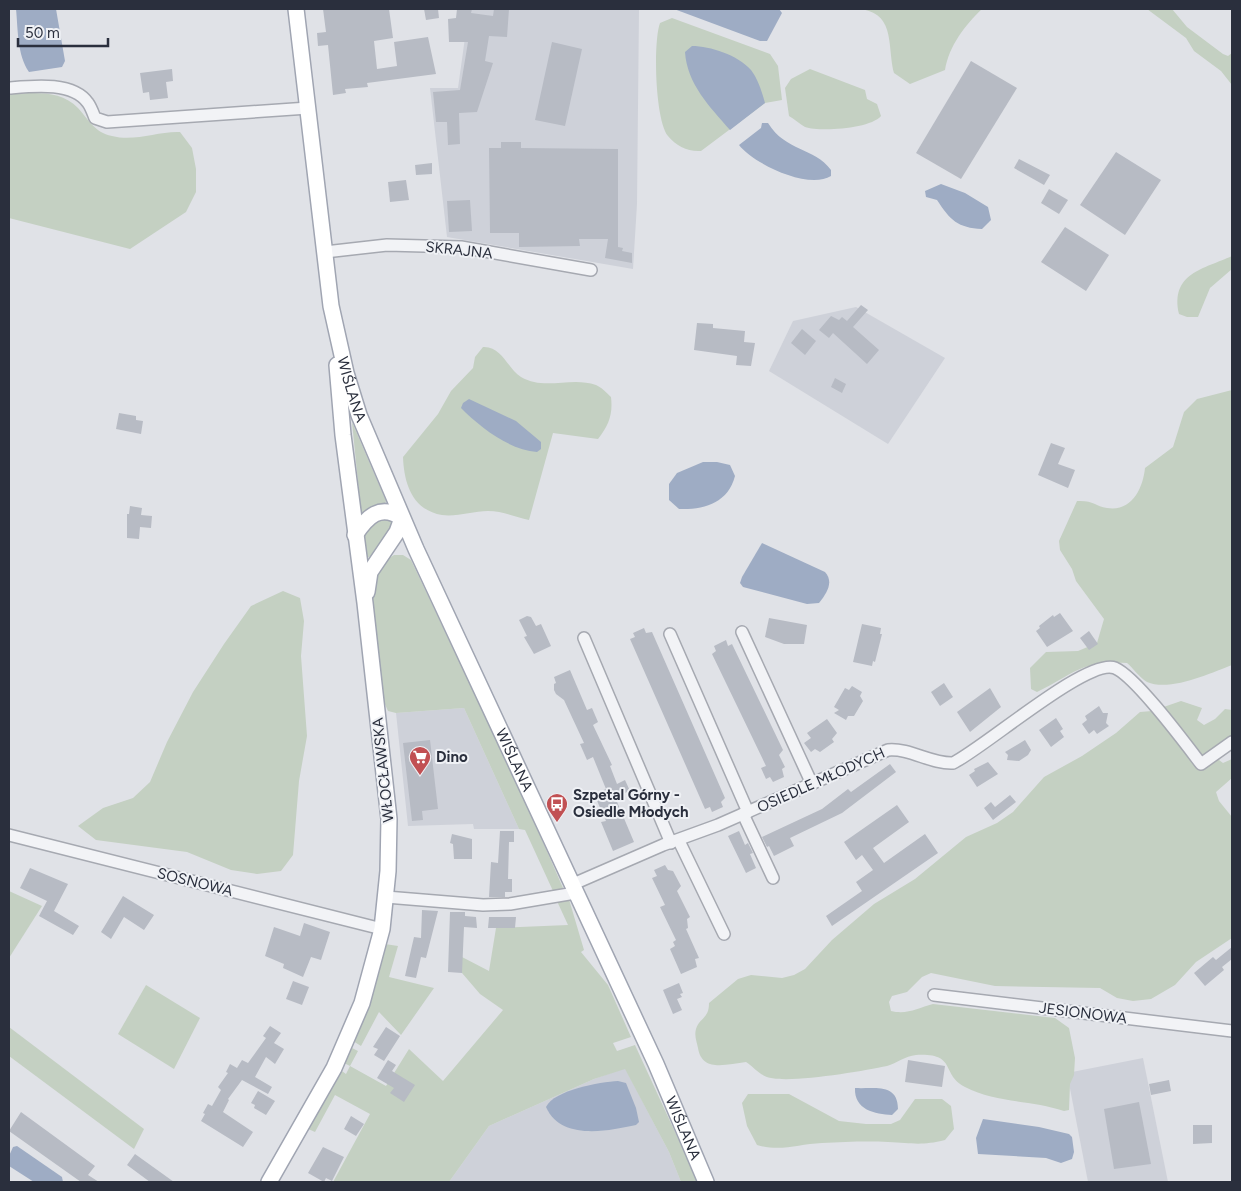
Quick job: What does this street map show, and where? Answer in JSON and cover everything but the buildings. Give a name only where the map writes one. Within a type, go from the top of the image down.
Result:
[{"type":"main road","points":[[296,9],[336,334]]},
{"type":"main road","name":"WIŚLANA","points":[[336,334],[359,415],[402,518],[656,1064],[706,1182]]},
{"type":"main road","name":"WŁOCŁAWSKA","points":[[269,1182],[334,1068],[349,1035],[372,975],[382,929],[386,898],[389,819],[340,399],[336,334]]},
{"type":"main road","points":[[355,535],[366,519],[374,512],[392,512],[402,518],[397,532],[370,572],[365,603]]},
{"type":"main road","points":[[386,549],[398,547],[416,549]]},
{"type":"street","points":[[9,88],[37,86],[68,90],[81,96],[88,103],[95,118],[107,122],[308,108]]},
{"type":"street","name":"SKRAJNA","points":[[325,252],[387,245],[461,247],[591,270]]},
{"type":"street","points":[[742,632],[812,784]]},
{"type":"street","points":[[670,634],[773,878]]},
{"type":"street","points":[[584,638],[675,842],[724,934]]},
{"type":"street","name":"OSIEDLE MŁODYCH","points":[[386,898],[483,905],[510,904],[573,889],[675,842],[888,750],[895,749],[940,762],[953,763],[1086,673],[1096,669],[1115,668],[1134,682],[1202,764],[1232,742]]},
{"type":"street","name":"SOSNOWA","points":[[9,835],[382,929]]},
{"type":"street","name":"JESIONOWA","points":[[934,995],[1232,1031]]},
{"type":"shaded area","points":[[469,9],[639,9],[637,204],[633,269],[447,237],[430,88],[458,88]]},
{"type":"shaded area","points":[[856,307],[945,358],[888,444],[769,371],[793,321]]},
{"type":"shaded area","points":[[464,708],[519,829],[474,829],[473,824],[408,826],[396,713]]},
{"type":"shaded area","points":[[1143,1058],[1168,1182],[1088,1182],[1067,1073]]},
{"type":"shaded area","points":[[625,1068],[669,1152],[681,1182],[449,1182],[489,1126],[594,1079]]},
{"type":"green space","points":[[859,9],[982,9],[954,44],[945,70],[910,84],[894,73],[888,32],[884,24],[879,17],[871,12]]},
{"type":"green space","points":[[1147,9],[1172,9],[1187,27],[1223,54],[1228,56],[1232,53],[1232,85],[1221,71],[1194,51],[1186,38]]},
{"type":"green space","points":[[672,18],[770,54],[778,66],[782,100],[765,103],[701,151],[683,148],[675,143],[668,136],[660,114],[656,81],[656,46],[660,23]]},
{"type":"green space","points":[[810,69],[865,90],[867,99],[877,104],[881,116],[867,124],[856,127],[822,129],[803,126],[789,116],[785,88],[791,79]]},
{"type":"green space","points":[[9,94],[45,94],[63,98],[78,108],[96,129],[121,138],[180,132],[192,148],[196,169],[196,192],[186,212],[130,249],[9,218]]},
{"type":"green space","points":[[1232,256],[1232,269],[1210,288],[1198,317],[1187,317],[1179,314],[1178,300],[1184,281],[1201,269]]},
{"type":"green space","points":[[483,347],[495,350],[516,373],[530,381],[539,383],[587,383],[598,386],[611,397],[609,419],[598,439],[553,433],[529,520],[493,511],[459,515],[442,515],[432,512],[417,501],[405,476],[403,457],[438,414],[451,391],[473,368],[475,357]]},
{"type":"green space","points":[[1232,390],[1232,665],[1202,677],[1167,685],[1147,682],[1127,663],[1098,664],[1079,670],[1037,692],[1031,689],[1030,668],[1046,652],[1078,651],[1097,643],[1104,619],[1076,581],[1072,569],[1060,550],[1059,541],[1077,501],[1087,501],[1107,508],[1116,508],[1129,502],[1139,490],[1145,468],[1173,447],[1184,412],[1197,399]]},
{"type":"green space","points":[[352,422],[386,501],[385,504],[371,507],[363,513],[361,512]]},
{"type":"green space","points":[[380,516],[392,520],[391,525],[387,536],[379,547],[367,558],[364,531]]},
{"type":"green space","points":[[394,555],[403,555],[411,560],[522,794],[563,888],[553,891],[525,830],[519,829],[464,708],[396,713],[388,711],[384,702],[372,619],[372,587],[378,569]]},
{"type":"green space","points":[[283,591],[300,598],[304,621],[301,656],[307,736],[299,781],[293,855],[281,871],[257,874],[231,870],[187,852],[96,840],[78,826],[103,808],[133,798],[150,782],[167,742],[193,692],[224,644],[251,606]]},
{"type":"green space","points":[[1181,701],[1202,708],[1197,720],[1204,725],[1215,719],[1225,709],[1232,710],[1232,735],[1219,760],[1223,763],[1232,759],[1232,778],[1216,792],[1219,801],[1232,817],[1232,938],[1196,962],[1175,985],[1151,999],[1133,1001],[1117,998],[1100,988],[995,986],[931,973],[922,977],[907,992],[892,996],[889,1002],[891,1011],[897,1012],[933,1004],[1055,1018],[1069,1028],[1075,1058],[1074,1075],[1070,1084],[1069,1110],[1064,1111],[1052,1107],[1002,1099],[977,1092],[957,1082],[943,1061],[938,1057],[929,1055],[912,1056],[887,1066],[795,1079],[771,1078],[757,1071],[746,1062],[724,1065],[710,1064],[700,1056],[695,1037],[698,1025],[708,1012],[709,1003],[738,979],[751,975],[782,978],[794,975],[805,969],[832,940],[874,904],[915,879],[966,837],[997,823],[1013,812],[1044,777],[1082,756],[1116,733],[1140,712],[1152,711]]},
{"type":"green space","points":[[9,891],[42,906],[9,958]]},
{"type":"green space","points":[[568,896],[584,950],[581,952],[608,985],[631,1037],[613,1043],[617,1051],[635,1045],[698,1182],[681,1182],[669,1152],[625,1069],[594,1079],[489,1126],[449,1182],[333,1182],[370,1114],[335,1095],[315,1132],[306,1128],[339,1069],[346,1074],[350,1066],[386,1086],[409,1049],[443,1081],[503,1010],[480,994],[462,973],[462,957],[489,971],[496,928],[568,925],[556,899]]},
{"type":"green space","points":[[385,944],[398,946],[389,977],[434,988],[401,1035],[379,1012],[361,1046],[353,1041],[368,1005]]},
{"type":"green space","points":[[146,985],[200,1018],[174,1069],[118,1034]]},
{"type":"green space","points":[[9,1027],[144,1129],[134,1149],[9,1056]]},
{"type":"green space","points":[[352,1048],[358,1051],[350,1066],[344,1063]]},
{"type":"green space","points":[[748,1094],[789,1094],[839,1121],[866,1124],[891,1124],[900,1120],[915,1099],[942,1099],[951,1106],[954,1129],[945,1140],[929,1143],[855,1142],[782,1148],[766,1147],[757,1145],[747,1126],[742,1103]]},
{"type":"water","points":[[16,9],[56,9],[65,61],[62,67],[29,72],[20,50]]},
{"type":"water","points":[[674,9],[779,9],[782,13],[767,41],[760,41]]},
{"type":"water","points":[[692,46],[723,52],[739,60],[756,77],[765,103],[730,130],[701,94],[690,74],[685,52]]},
{"type":"water","points":[[762,123],[768,123],[775,132],[791,145],[817,157],[831,170],[831,176],[809,180],[782,173],[756,160],[739,145],[761,128]]},
{"type":"water","points":[[941,184],[965,193],[988,207],[991,220],[982,229],[967,227],[955,222],[937,200],[926,197],[925,191]]},
{"type":"water","points":[[469,399],[516,421],[541,442],[541,449],[537,452],[516,447],[486,430],[461,408],[463,403]]},
{"type":"water","points":[[703,462],[717,462],[730,465],[735,476],[732,485],[721,499],[714,503],[697,508],[679,509],[669,500],[669,484],[677,473]]},
{"type":"water","points":[[762,543],[825,572],[828,576],[829,584],[819,603],[807,604],[743,587],[740,583],[742,577]]},
{"type":"water","points":[[618,1081],[626,1083],[636,1108],[639,1122],[636,1125],[599,1131],[574,1129],[562,1125],[553,1118],[546,1107],[558,1096],[578,1088]]},
{"type":"water","points":[[855,1088],[877,1088],[890,1091],[897,1101],[898,1109],[892,1115],[873,1112],[862,1106],[858,1101]]},
{"type":"water","points":[[983,1119],[1039,1127],[1069,1134],[1072,1137],[1074,1152],[1072,1159],[1061,1163],[1046,1158],[978,1154],[976,1138]]},
{"type":"water","points":[[17,1146],[62,1177],[63,1182],[34,1182],[9,1166],[9,1156],[13,1147]]},
{"type":"place","name":"Dino","points":[[420,776]]},
{"type":"place","name":"Szpetal Górny - Osiedle Młodych","points":[[557,823]]}]
